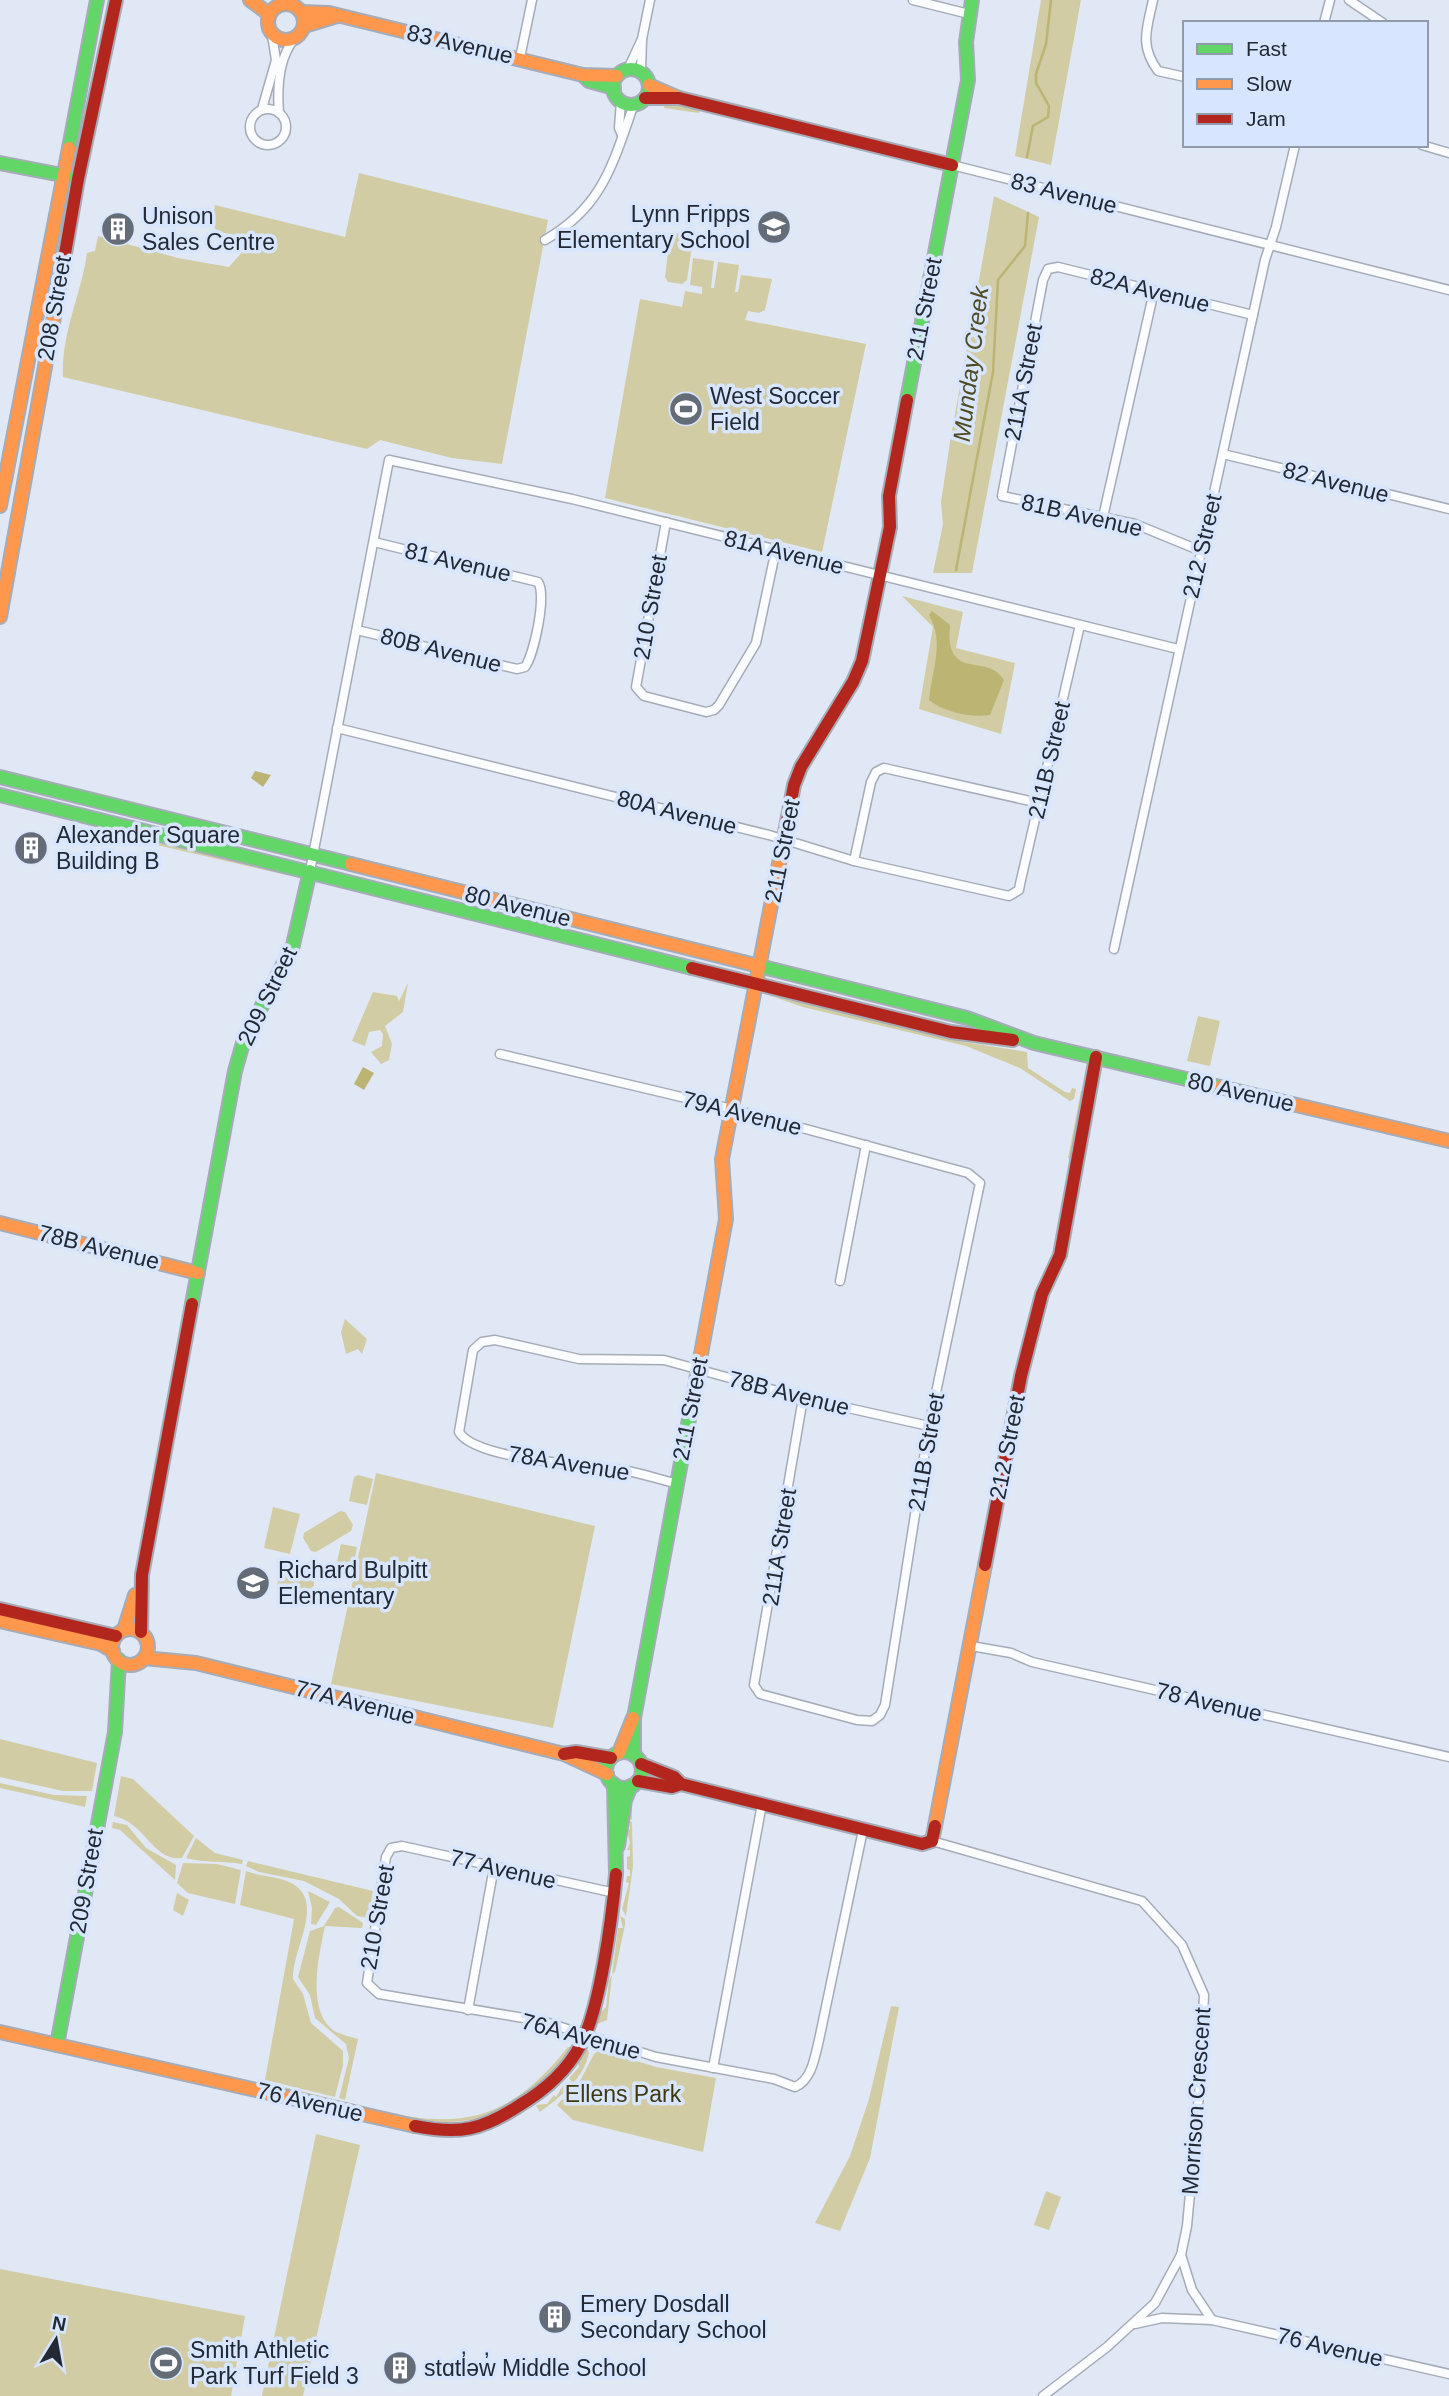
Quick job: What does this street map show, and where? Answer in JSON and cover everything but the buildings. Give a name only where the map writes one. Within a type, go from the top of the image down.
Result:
[{"type":"street","name":"208 Street","points":[[0,506],[97,0]]},
{"type":"street","name":"208 Street","points":[[0,617],[78,178],[116,0]]},
{"type":"street","points":[[250,0],[268,14]]},
{"type":"street","points":[[520,58],[532,0]]},
{"type":"street","points":[[622,135],[619,128],[625,76],[642,39],[650,0]]},
{"type":"street","points":[[914,0],[970,13]]},
{"type":"street","name":"211 Street","points":[[634,1783],[638,1760],[634,1717],[675,1483],[726,1219],[722,1159],[782,840],[801,767],[858,672],[890,527],[889,496],[969,73],[966,42],[972,0]]},
{"type":"street","points":[[1153,0],[1145,38],[1147,55],[1158,71],[1183,76]]},
{"type":"street","points":[[1325,21],[1330,0]]},
{"type":"street","points":[[1349,0],[1379,21]]},
{"type":"street","points":[[275,2],[292,5],[301,12],[304,26],[288,46],[282,64],[279,113],[285,123],[284,134],[276,143],[264,145],[254,139],[250,128],[253,117],[262,110],[276,60],[272,35],[267,24],[268,14],[275,2]]},
{"type":"street","name":"83 Avenue","points":[[301,12],[337,16],[583,75],[625,76]]},
{"type":"street","name":"83 Avenue","points":[[304,26],[337,16]]},
{"type":"street","points":[[272,35],[283,40],[295,38]]},
{"type":"street","points":[[545,240],[585,211],[596,198],[614,164],[622,135],[649,85],[625,76]]},
{"type":"street","name":"83 Avenue","points":[[649,85],[673,93],[679,98]]},
{"type":"street","name":"83 Avenue","points":[[621,101],[679,98],[1270,243],[1449,290]]},
{"type":"street","points":[[262,110],[279,113]]},
{"type":"street","name":"212 Street","points":[[1114,949],[1253,315],[1294,147]]},
{"type":"street","points":[[1428,147],[1449,153]]},
{"type":"street","points":[[0,163],[78,178]]},
{"type":"street","name":"82A Avenue","points":[[1048,269],[1058,267],[1253,315]]},
{"type":"street","name":"211A Street","points":[[1002,496],[1043,280],[1048,269]]},
{"type":"street","points":[[1103,517],[1154,291]]},
{"type":"street","name":"82 Avenue","points":[[1223,454],[1449,509]]},
{"type":"street","name":"81A Avenue","points":[[389,460],[666,522],[1178,649]]},
{"type":"street","name":"209 Street","points":[[57,2045],[117,1716],[116,1656],[120,1633],[142,1575],[234,1071],[243,1043],[293,945],[310,871],[389,460]]},
{"type":"street","name":"81B Avenue","points":[[1002,496],[1135,524],[1201,551]]},
{"type":"street","name":"210 Street","points":[[666,522],[636,687],[638,692],[706,712],[714,710],[757,643],[776,549]]},
{"type":"street","name":"81 Avenue","points":[[374,542],[523,577],[541,585],[541,601],[532,651],[525,667]]},
{"type":"street","name":"211B Street","points":[[1015,894],[1020,884],[1080,625]]},
{"type":"street","name":"80B Avenue","points":[[357,630],[507,667],[525,667]]},
{"type":"street","name":"80A Avenue","points":[[337,728],[782,840],[854,861],[1002,897],[1015,894]]},
{"type":"street","points":[[854,861],[872,782],[879,770],[901,769],[1039,803]]},
{"type":"street","name":"80 Avenue","points":[[0,777],[968,1017],[1034,1043]]},
{"type":"street","name":"80 Avenue","points":[[0,795],[951,1032],[1034,1043],[1449,1141]]},
{"type":"street","name":"79A Avenue","points":[[500,1054],[732,1109],[968,1173],[980,1183]]},
{"type":"street","name":"212 Street","points":[[932,1841],[1021,1376],[1042,1294],[1060,1255],[1096,1057]]},
{"type":"street","points":[[840,1281],[866,1146]]},
{"type":"street","name":"211B Street","points":[[875,1720],[885,1705],[929,1426],[980,1183]]},
{"type":"street","name":"78B Avenue","points":[[0,1223],[198,1272]]},
{"type":"street","name":"78B Avenue","points":[[464,1440],[459,1432],[473,1350],[482,1342],[495,1340],[579,1359],[646,1358],[803,1398],[929,1426]]},
{"type":"street","name":"211A Street","points":[[803,1398],[754,1685],[760,1694],[857,1720],[875,1720]]},
{"type":"street","name":"78A Avenue","points":[[464,1440],[472,1446],[560,1464],[623,1470],[675,1483]]},
{"type":"street","name":"209 Street","points":[[117,1716],[140,1661],[144,1637],[142,1575]]},
{"type":"street","points":[[0,1609],[106,1636],[120,1633],[144,1637],[196,1662]]},
{"type":"street","points":[[0,1621],[101,1644],[116,1656]]},
{"type":"street","name":"78 Avenue","points":[[971,1646],[1011,1653],[1032,1662],[1449,1757]]},
{"type":"street","name":"77A Avenue","points":[[116,1656],[140,1661],[196,1662],[564,1754],[610,1779],[634,1783]]},
{"type":"street","name":"211 Street","points":[[610,1779],[615,1755],[628,1724],[634,1717]]},
{"type":"street","name":"77A Avenue","points":[[564,1754],[576,1752],[615,1755],[638,1760]]},
{"type":"street","points":[[638,1760],[674,1777],[681,1784],[922,1844],[932,1841]]},
{"type":"street","points":[[610,1779],[613,1836],[618,1846]]},
{"type":"street","points":[[585,2035],[615,1894],[618,1846],[623,1836],[624,1802],[634,1783],[672,1787],[681,1784]]},
{"type":"street","points":[[713,2068],[762,1804]]},
{"type":"street","name":"76A Avenue","points":[[368,1985],[379,1994],[541,2021],[656,2057],[774,2079],[795,2087],[802,2085],[810,2073],[819,2040],[863,1830]]},
{"type":"street","name":"Morrison Crescent","points":[[932,1841],[1142,1901],[1182,1945],[1204,1995],[1200,2084],[1187,2227],[1181,2255],[1156,2303],[1135,2324],[1043,2396]]},
{"type":"street","name":"77 Avenue","points":[[391,1848],[402,1846],[615,1894]]},
{"type":"street","name":"210 Street","points":[[368,1985],[366,1975],[386,1857],[391,1848]]},
{"type":"street","points":[[468,2010],[494,1867]]},
{"type":"street","name":"76 Avenue","points":[[0,2032],[418,2127],[457,2132],[491,2124],[549,2087],[564,2071],[585,2035]]},
{"type":"street","points":[[1181,2255],[1192,2290],[1212,2320]]},
{"type":"street","name":"76 Avenue","points":[[1135,2324],[1163,2318],[1212,2320],[1449,2374]]},
{"type":"green space","points":[[1041,0],[1081,0],[1051,165],[1015,156]]},
{"type":"green space","points":[[665,102],[700,109],[699,113],[664,108]]},
{"type":"green space","points":[[359,173],[548,220],[502,464],[452,458],[380,440],[367,449],[63,377],[65,345],[87,253],[95,251],[98,236],[178,258],[229,267],[244,250],[245,240],[216,230],[212,224],[215,205],[345,237]]},
{"type":"green space","points":[[994,196],[1039,217],[972,573],[933,573],[943,524],[941,502],[950,442]]},
{"type":"green space","points":[[675,233],[689,235],[693,239],[687,280],[682,284],[668,282],[665,277],[670,236]]},
{"type":"green space","points":[[693,258],[714,261],[711,288],[714,288],[718,262],[739,265],[735,292],[738,292],[741,275],[772,279],[765,310],[759,313],[748,311],[745,320],[866,344],[822,552],[605,498],[640,299],[682,307],[685,291],[702,294],[702,287],[690,285]]},
{"type":"green space","points":[[902,596],[963,612],[956,648],[1015,663],[1001,734],[919,709],[933,627]]},
{"type":"green space","points":[[95,828],[270,869],[291,876],[88,829]]},
{"type":"green space","points":[[408,983],[403,1012],[385,1026],[392,1044],[389,1060],[381,1064],[371,1052],[382,1046],[383,1034],[380,1030],[369,1032],[365,1046],[352,1041],[373,992],[397,996],[399,1001]]},
{"type":"green space","points":[[768,995],[964,1042],[1027,1052],[1028,1068],[1065,1092],[1070,1093],[1072,1088],[1076,1089],[1074,1099],[1070,1101],[1020,1068],[966,1046],[803,1007]]},
{"type":"green space","points":[[1198,1016],[1220,1021],[1210,1066],[1187,1061]]},
{"type":"green space","points":[[1081,1091],[1084,1091],[1071,1159],[1068,1158]]},
{"type":"green space","points":[[345,1319],[367,1339],[362,1354],[358,1349],[346,1354],[341,1332]]},
{"type":"green space","points":[[376,1473],[595,1526],[553,1728],[331,1684]]},
{"type":"green space","points":[[358,1475],[373,1479],[367,1505],[349,1501],[354,1477]]},
{"type":"green space","points":[[273,1507],[300,1514],[290,1554],[264,1548]]},
{"type":"green space","points":[[340,1511],[345,1512],[353,1525],[351,1531],[316,1552],[311,1551],[303,1538],[304,1533]]},
{"type":"green space","points":[[341,1544],[357,1547],[352,1573],[335,1570]]},
{"type":"green space","points":[[290,1563],[314,1569],[314,1586],[304,1593],[277,1586],[280,1570]]},
{"type":"green space","points":[[0,1739],[97,1763],[92,1791],[63,1791],[0,1777]]},
{"type":"green space","points":[[121,1776],[133,1779],[194,1836],[182,1858],[172,1858],[164,1854],[134,1826],[114,1816]]},
{"type":"green space","points":[[0,1783],[54,1795],[87,1796],[85,1807],[0,1788]]},
{"type":"green space","points":[[627,1807],[632,1807],[632,1819],[629,1821],[632,1822],[633,1866],[626,1916],[622,1909],[629,1883],[626,1882],[627,1876],[630,1876],[630,1870],[627,1869],[630,1850],[627,1850],[630,1843],[627,1830],[630,1829]]},
{"type":"green space","points":[[113,1822],[127,1825],[146,1848],[176,1865],[175,1880],[120,1830],[112,1828]]},
{"type":"green space","points":[[196,1838],[215,1853],[243,1860],[242,1864],[186,1858]]},
{"type":"green space","points":[[248,1861],[373,1891],[368,1918],[357,1916],[339,1899],[304,1881],[259,1872],[246,1866]]},
{"type":"green space","points":[[183,1863],[217,1864],[241,1870],[235,1904],[188,1893],[177,1883]]},
{"type":"green space","points":[[246,1871],[289,1882],[302,1892],[307,1914],[293,1979],[303,1994],[311,2023],[343,2051],[343,2065],[335,2097],[265,2080],[294,1919],[240,1905]]},
{"type":"green space","points":[[308,1891],[330,1902],[316,1925],[311,1924],[312,1908]]},
{"type":"green space","points":[[177,1893],[189,1900],[183,1916],[173,1910]]},
{"type":"green space","points":[[339,1907],[363,1923],[362,1928],[325,1926],[318,1967],[317,1998],[326,2023],[336,2032],[358,2039],[345,2100],[339,2098],[349,2058],[346,2044],[315,2018],[310,1995],[298,1977],[310,1931],[324,1926],[335,1908]]},
{"type":"green space","points":[[620,1916],[625,1919],[625,1925],[615,1972],[612,1974],[618,1928],[623,1928]]},
{"type":"green space","points":[[612,1975],[607,2020],[597,2024],[599,2014],[606,2007]]},
{"type":"green space","points":[[891,2006],[899,2007],[870,2158],[840,2231],[815,2223],[850,2156],[869,2099]]},
{"type":"green space","points":[[568,2047],[572,2047],[565,2059],[530,2093],[492,2115],[450,2122],[406,2119],[382,2114],[381,2111],[438,2119],[463,2118],[486,2112],[507,2103],[528,2089]]},
{"type":"green space","points":[[586,2048],[589,2052],[587,2061],[577,2079],[540,2112],[536,2105],[547,2104],[554,2095],[556,2097],[564,2084],[567,2086],[571,2081],[569,2078],[579,2067],[578,2060]]},
{"type":"green space","name":"Ellens Park","points":[[600,2050],[656,2067],[716,2078],[703,2152],[573,2120],[557,2105],[581,2079],[594,2054]]},
{"type":"green space","points":[[275,2085],[367,2107],[364,2109],[275,2088]]},
{"type":"green space","points":[[316,2134],[360,2145],[303,2396],[262,2396]]},
{"type":"green space","points":[[1046,2191],[1061,2197],[1049,2230],[1034,2225]]},
{"type":"green space","points":[[0,2269],[245,2316],[231,2396],[0,2396]]},
{"type":"shaded area","points":[[932,611],[950,625],[950,643],[960,661],[988,668],[997,672],[1004,680],[990,715],[958,713],[929,700],[937,646],[934,625],[929,615]]},
{"type":"shaded area","points":[[255,771],[271,775],[263,787],[251,778]]},
{"type":"shaded area","points":[[363,1067],[374,1073],[364,1090],[354,1084]]},
{"type":"waterway","name":"Munday Creek","points":[[1027,157],[1033,126],[1048,117],[1049,106],[1036,83],[1036,74],[1046,44],[1051,0]]},
{"type":"waterway","name":"Munday Creek","points":[[956,570],[993,372],[998,280],[1025,246],[1028,213]]},
{"type":"traffic: fast","points":[[69,148],[97,0]]},
{"type":"traffic: fast","points":[[907,400],[968,80],[966,42],[972,0]]},
{"type":"traffic: fast","points":[[631,69],[644,74],[649,87],[644,100],[631,105],[618,100],[613,87],[618,74],[631,69]]},
{"type":"traffic: fast","points":[[583,75],[589,81],[614,88]]},
{"type":"traffic: fast","points":[[0,163],[67,176]]},
{"type":"traffic: fast","points":[[0,777],[351,864]]},
{"type":"traffic: fast","points":[[0,795],[692,968]]},
{"type":"traffic: fast","points":[[192,1304],[235,1071],[243,1043],[293,945],[310,871]]},
{"type":"traffic: fast","points":[[759,966],[967,1018],[1034,1043],[1220,1087]]},
{"type":"traffic: fast","points":[[634,1755],[634,1718],[696,1381]]},
{"type":"traffic: fast","points":[[57,2045],[115,1732],[119,1660]]},
{"type":"traffic: fast","points":[[624,1752],[636,1758],[642,1770],[636,1782],[624,1788],[612,1782],[606,1770],[612,1758],[624,1752]]},
{"type":"traffic: fast","points":[[614,1784],[616,1874]]},
{"type":"traffic: fast","points":[[618,1846],[625,1800],[631,1786]]},
{"type":"traffic: slow","points":[[250,0],[269,14]]},
{"type":"traffic: slow","points":[[286,4],[299,9],[304,22],[299,35],[286,40],[273,35],[268,22],[273,9],[286,4]]},
{"type":"traffic: slow","points":[[301,12],[329,13],[583,75],[617,76]]},
{"type":"traffic: slow","points":[[304,26],[337,16]]},
{"type":"traffic: slow","points":[[649,85],[679,98]]},
{"type":"traffic: slow","points":[[0,506],[69,148]]},
{"type":"traffic: slow","points":[[0,617],[55,311]]},
{"type":"traffic: slow","points":[[696,1381],[726,1219],[722,1159],[783,843]]},
{"type":"traffic: slow","points":[[351,864],[759,966]]},
{"type":"traffic: slow","points":[[1220,1087],[1449,1141]]},
{"type":"traffic: slow","points":[[0,1223],[198,1273]]},
{"type":"traffic: slow","points":[[935,1826],[985,1565]]},
{"type":"traffic: slow","points":[[124,1630],[135,1595]]},
{"type":"traffic: slow","points":[[0,1621],[101,1644],[113,1651]]},
{"type":"traffic: slow","points":[[130,1629],[143,1634],[148,1647],[143,1660],[130,1665],[117,1660],[112,1647],[117,1634],[130,1629]]},
{"type":"traffic: slow","points":[[144,1658],[196,1663],[564,1754],[607,1774]]},
{"type":"traffic: slow","points":[[619,1753],[633,1718]]},
{"type":"traffic: slow","points":[[0,2032],[415,2126]]},
{"type":"traffic: jam","points":[[55,311],[78,179],[116,0]]},
{"type":"traffic: jam","points":[[645,98],[679,98],[952,165]]},
{"type":"traffic: jam","points":[[783,843],[794,785],[801,767],[853,682],[862,661],[890,527],[889,496],[907,400]]},
{"type":"traffic: jam","points":[[692,968],[951,1032],[1013,1040]]},
{"type":"traffic: jam","points":[[985,1565],[1021,1376],[1042,1294],[1060,1255],[1096,1057]]},
{"type":"traffic: jam","points":[[141,1632],[142,1575],[192,1304]]},
{"type":"traffic: jam","points":[[0,1609],[116,1636]]},
{"type":"traffic: jam","points":[[564,1754],[576,1752],[611,1758]]},
{"type":"traffic: jam","points":[[641,1764],[674,1777],[681,1784],[922,1844],[932,1841],[935,1826]]},
{"type":"traffic: jam","points":[[638,1781],[672,1787],[681,1784]]},
{"type":"traffic: jam","points":[[415,2126],[458,2130],[482,2125],[538,2093],[568,2064],[580,2046],[594,2010],[608,1938],[616,1874]]},
{"type":"place","name":"Lynn Fripps Elementary School","points":[[774,227]]},
{"type":"place","name":"Unison Sales Centre","points":[[118,229]]},
{"type":"place","name":"West Soccer Field","points":[[686,409]]},
{"type":"place","name":"Alexander Square Building B","points":[[31,848]]},
{"type":"place","name":"Richard Bulpitt Elementary","points":[[253,1583]]},
{"type":"place","name":"Emery Dosdall Secondary School","points":[[555,2317]]},
{"type":"place","name":"Smith Athletic Park Turf Field 3","points":[[166,2363]]},
{"type":"place","name":"stɑtl̓əw̓ Middle School","points":[[400,2368]]}]
